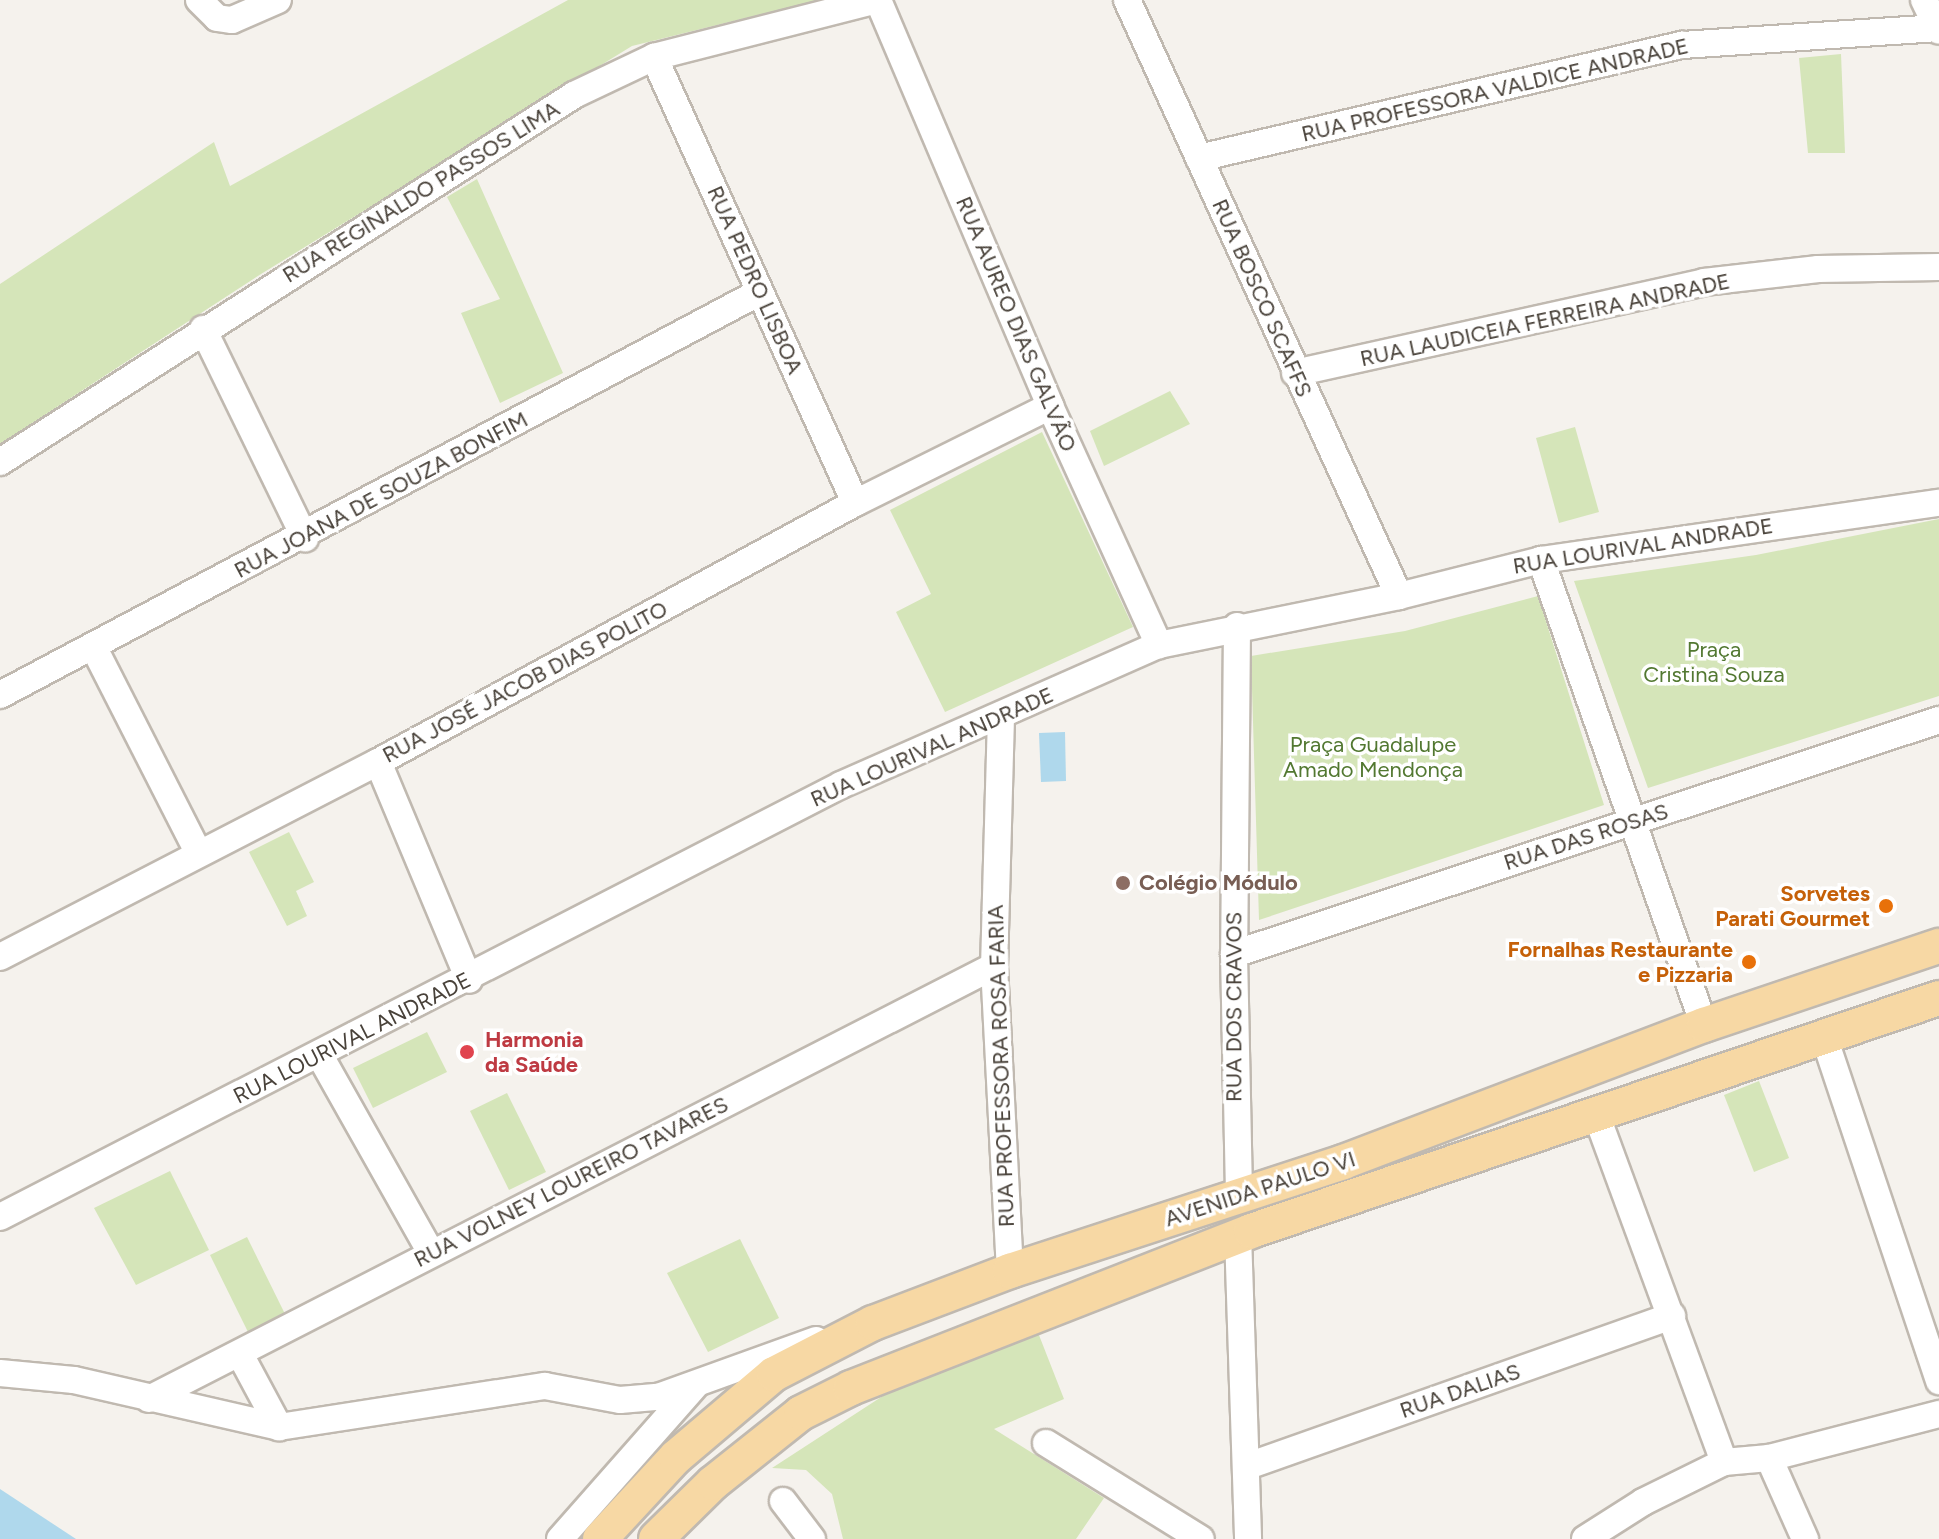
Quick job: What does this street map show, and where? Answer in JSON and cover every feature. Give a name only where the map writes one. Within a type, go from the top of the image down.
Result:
[{"type":"main road","name":"AVENIDA PAULO VI","points":[[600,1539],[676,1457],[774,1374],[873,1323],[1010,1271],[1343,1162],[1704,1025],[1939,946]]},
{"type":"main road","name":"AVENIDA PAULO VI","points":[[658,1537],[713,1483],[801,1413],[1023,1316],[1238,1235],[1939,998]]},
{"type":"street","points":[[208,9],[232,20],[278,0]]},
{"type":"street","name":"RUA REGINALDO PASSOS LIMA","points":[[0,462],[203,329],[574,95],[654,57],[878,0]]},
{"type":"street","name":"RUA AUREO DIAS GALVÃO","points":[[878,0],[1050,406],[1159,645]]},
{"type":"street","name":"RUA BOSCO SCAFFS","points":[[1127,0],[1399,596]]},
{"type":"street","points":[[1924,0],[1938,30]]},
{"type":"street","name":"RUA PROFESSORA VALDICE ANDRADE","points":[[1199,158],[1669,48],[1750,37],[1938,30]]},
{"type":"street","name":"RUA PEDRO LISBOA","points":[[654,57],[855,503]]},
{"type":"street","name":"RUA LAUDICEIA FERREIRA ANDRADE","points":[[1295,373],[1704,282],[1818,269],[1939,267]]},
{"type":"street","name":"RUA JOANA DE SOUZA BONFIM","points":[[0,695],[305,538],[760,292]]},
{"type":"street","points":[[203,329],[305,538]]},
{"type":"street","name":"RUA JOSÉ JACOB DIAS POLITO","points":[[0,957],[378,762],[855,503],[1050,406]]},
{"type":"street","name":"RUA LOURIVAL ANDRADE","points":[[0,1217],[469,980],[841,785],[1159,645],[1237,626],[1399,596],[1541,560],[1939,503]]},
{"type":"street","points":[[1541,560],[1704,1025]]},
{"type":"street","name":"RUA DOS CRAVOS","points":[[1237,626],[1234,954],[1239,1196]]},
{"type":"street","points":[[93,646],[199,854]]},
{"type":"street","name":"RUA PROFESSORA ROSA FARIA","points":[[1001,717],[994,966],[1010,1271]]},
{"type":"street","name":"RUA DAS ROSAS","points":[[1234,954],[1939,720]]},
{"type":"street","points":[[378,762],[469,980]]},
{"type":"street","name":"RUA VOLNEY LOUREIRO TAVARES","points":[[149,1399],[241,1356],[431,1253],[994,966]]},
{"type":"street","points":[[1824,1037],[1939,1381]]},
{"type":"street","points":[[319,1054],[431,1253]]},
{"type":"street","points":[[1596,1114],[1724,1462]]},
{"type":"street","points":[[1238,1235],[1248,1466],[1248,1539]]},
{"type":"street","name":"RUA DALIAS","points":[[1248,1466],[1672,1316]]},
{"type":"street","points":[[0,1373],[74,1380],[279,1427],[545,1386],[641,1399],[873,1323]]},
{"type":"street","points":[[241,1356],[279,1427]]},
{"type":"street","points":[[560,1539],[698,1382]]},
{"type":"street","points":[[1585,1539],[1643,1502],[1724,1462],[1769,1458],[1939,1414]]},
{"type":"street","points":[[1046,1443],[1201,1539]]},
{"type":"street","points":[[1769,1458],[1805,1539]]},
{"type":"street","points":[[783,1501],[812,1539]]},
{"type":"green space","points":[[568,0],[819,0],[632,46],[261,274],[0,444],[0,284],[214,142],[230,186]]},
{"type":"green space","points":[[1841,54],[1845,153],[1808,153],[1799,58]]},
{"type":"green space","points":[[477,179],[563,373],[500,403],[461,313],[500,299],[447,197]]},
{"type":"green space","points":[[1170,391],[1190,424],[1104,466],[1090,431]]},
{"type":"green space","points":[[1575,427],[1599,512],[1559,523],[1536,438]]},
{"type":"green space","points":[[1042,432],[1133,627],[945,712],[896,612],[931,594],[890,510]]},
{"type":"green space","name":"Praça Cristina Souza","points":[[1939,519],[1939,696],[1648,788],[1574,581],[1756,555]]},
{"type":"green space","name":"Praça Guadalupe Amado Mendonça","points":[[1538,596],[1604,805],[1259,920],[1251,656],[1405,631]]},
{"type":"green space","points":[[289,832],[314,882],[296,891],[307,916],[287,926],[249,852]]},
{"type":"green space","points":[[427,1032],[447,1072],[373,1108],[353,1068]]},
{"type":"green space","points":[[1759,1081],[1789,1158],[1754,1172],[1724,1095]]},
{"type":"green space","points":[[507,1093],[546,1172],[509,1190],[470,1111]]},
{"type":"green space","points":[[170,1171],[209,1250],[136,1285],[94,1208]]},
{"type":"green space","points":[[247,1237],[286,1316],[249,1334],[210,1255]]},
{"type":"green space","points":[[740,1239],[779,1318],[708,1352],[667,1273]]},
{"type":"green space","points":[[1037,1330],[1064,1399],[994,1429],[1104,1498],[1076,1539],[843,1539],[832,1494],[806,1470],[772,1468],[912,1377]]},
{"type":"water","points":[[1065,732],[1066,781],[1041,782],[1039,733]]},
{"type":"water","points":[[0,1489],[76,1539],[0,1539]]},
{"type":"place","name":"Colégio Módulo","points":[[1123,883]]},
{"type":"place","name":"Sorvetes Parati Gourmet","points":[[1886,906]]},
{"type":"place","name":"Fornalhas Restaurante e Pizzaria","points":[[1749,962]]},
{"type":"place","name":"Harmonia da Saúde","points":[[467,1052]]}]
